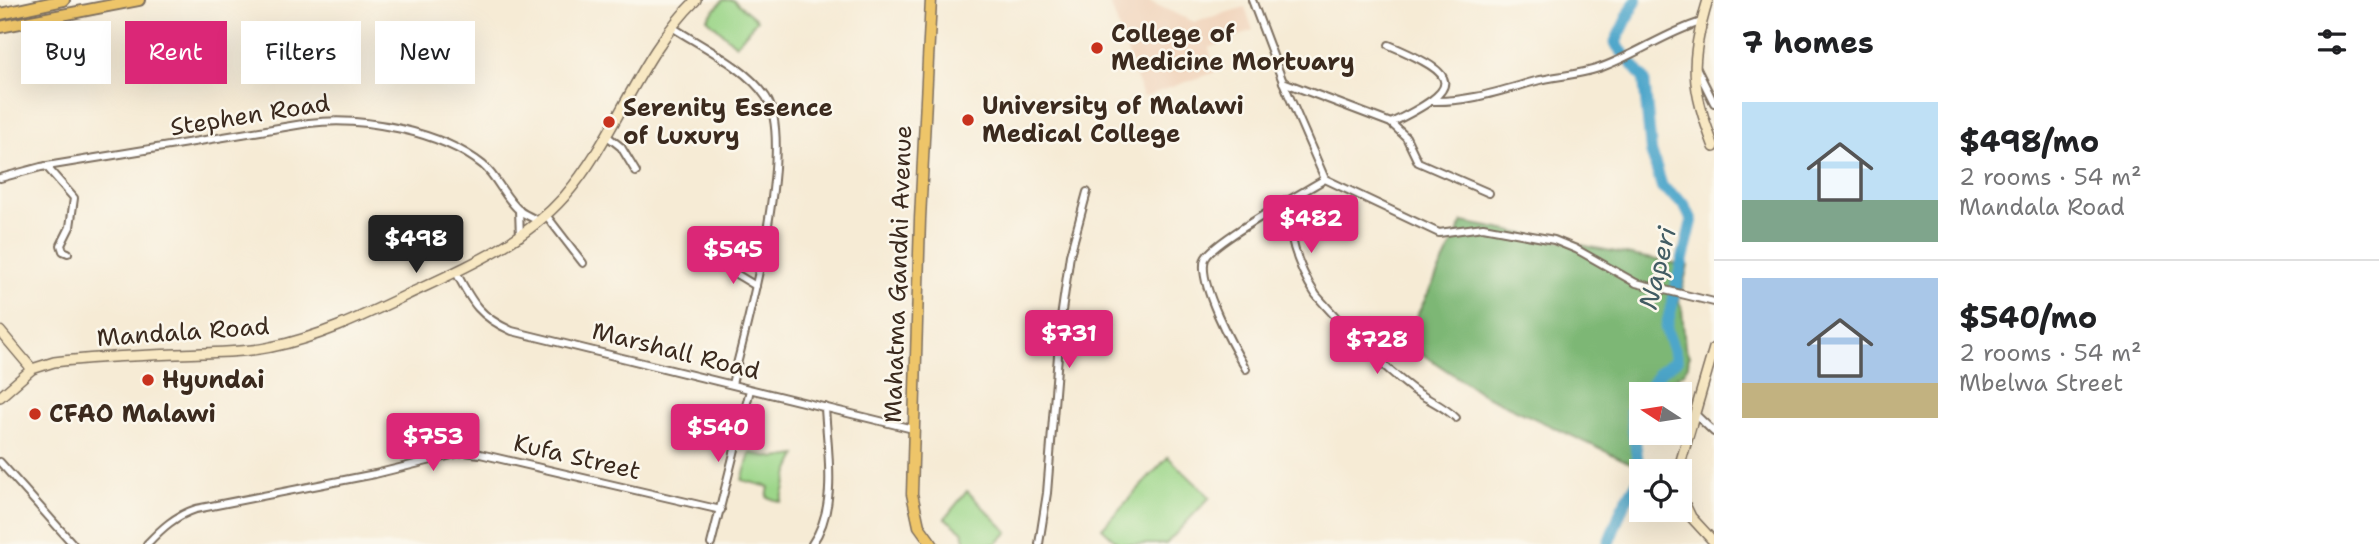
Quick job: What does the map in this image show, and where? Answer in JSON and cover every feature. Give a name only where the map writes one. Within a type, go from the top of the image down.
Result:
[{"type":"highway","points":[[0,14],[64,0]]},
{"type":"highway","points":[[0,27],[139,0]]},
{"type":"main road","name":"Mahatma Gandhi Avenue","points":[[931,0],[912,494],[919,526],[932,544]]},
{"type":"street","name":"Mandala Road","points":[[32,369],[54,362],[75,360],[269,348],[329,330],[456,272],[520,237],[575,183],[607,136],[650,57],[671,27],[696,0]]},
{"type":"street","points":[[1252,0],[1283,82],[1325,179],[1439,233],[1483,228],[1554,240],[1576,249],[1636,283],[1714,302]]},
{"type":"street","points":[[1714,2],[1707,0],[1694,64],[1696,94],[1714,146]]},
{"type":"street","points":[[1431,101],[1456,102],[1598,68],[1662,37],[1701,22]]},
{"type":"street","points":[[671,27],[732,66],[756,85],[767,98],[774,113],[770,215],[732,384]]},
{"type":"street","points":[[1389,45],[1432,64],[1443,76],[1444,90],[1431,101],[1391,123]]},
{"type":"street","points":[[1694,64],[1714,103]]},
{"type":"street","points":[[1283,82],[1391,123],[1406,137],[1418,162],[1489,193]]},
{"type":"street","name":"Stephen Road","points":[[0,178],[47,166],[309,123],[343,120],[404,131],[440,141],[492,173],[519,211],[542,218]]},
{"type":"street","points":[[607,136],[621,147],[636,172]]},
{"type":"street","points":[[47,166],[74,198],[70,227],[61,245],[63,251],[68,253]]},
{"type":"street","points":[[1246,369],[1222,326],[1204,273],[1206,258],[1214,248],[1287,200],[1325,179]]},
{"type":"street","points":[[1039,544],[1066,283],[1070,255],[1087,192]]},
{"type":"street","points":[[1287,200],[1294,246],[1307,281],[1317,295],[1411,389],[1456,418]]},
{"type":"street","points":[[519,211],[520,237]]},
{"type":"street","points":[[542,218],[583,263]]},
{"type":"street","points":[[723,266],[756,286]]},
{"type":"street","name":"Marshall Road","points":[[456,272],[479,312],[512,331],[913,429]]},
{"type":"street","points":[[0,331],[32,369],[0,397]]},
{"type":"street","points":[[1681,459],[1694,413],[1711,371],[1714,348]]},
{"type":"street","points":[[710,544],[750,390]]},
{"type":"street","points":[[812,544],[825,517],[828,498],[825,407]]},
{"type":"street","points":[[1694,413],[1714,432]]},
{"type":"street","name":"Kufa Street","points":[[147,544],[169,523],[196,509],[375,474],[464,452],[720,510]]},
{"type":"street","points":[[0,462],[72,544]]},
{"type":"street","points":[[1692,518],[1714,542]]},
{"type":"shaded area","points":[[1109,0],[1146,0],[1194,22],[1245,7],[1253,30],[1209,48],[1215,72],[1143,97]]},
{"type":"green space","points":[[723,0],[733,0],[757,20],[736,45],[707,19]]},
{"type":"green space","points":[[1463,222],[1688,266],[1679,301],[1685,347],[1689,356],[1688,365],[1682,374],[1667,382],[1629,382],[1629,445],[1637,445],[1639,457],[1629,459],[1629,462],[1484,395],[1404,342]]},
{"type":"green space","points":[[750,453],[776,458],[797,455],[781,502],[767,497],[769,487],[742,480]]},
{"type":"green space","points":[[1168,457],[1210,497],[1166,544],[1119,544],[1102,528]]},
{"type":"green space","points":[[967,491],[1008,532],[996,544],[966,544],[963,532],[945,518]]},
{"type":"waterway","name":"Naperi","points":[[1636,0],[1615,43],[1644,79],[1651,151],[1662,187],[1684,204],[1692,221],[1666,329],[1677,360],[1661,371],[1653,382]]},
{"type":"waterway","name":"Naperi","points":[[1608,544],[1623,506],[1640,478],[1636,445]]},
{"type":"place","name":"College of Medicine Mortuary","points":[[1097,48]]},
{"type":"place","name":"University of Malawi Medical College","points":[[968,120]]},
{"type":"place","name":"Serenity Essence of Luxury","points":[[609,122]]},
{"type":"place","name":"Hyundai","points":[[148,380]]},
{"type":"place","name":"CFAO Malawi","points":[[35,414]]}]
